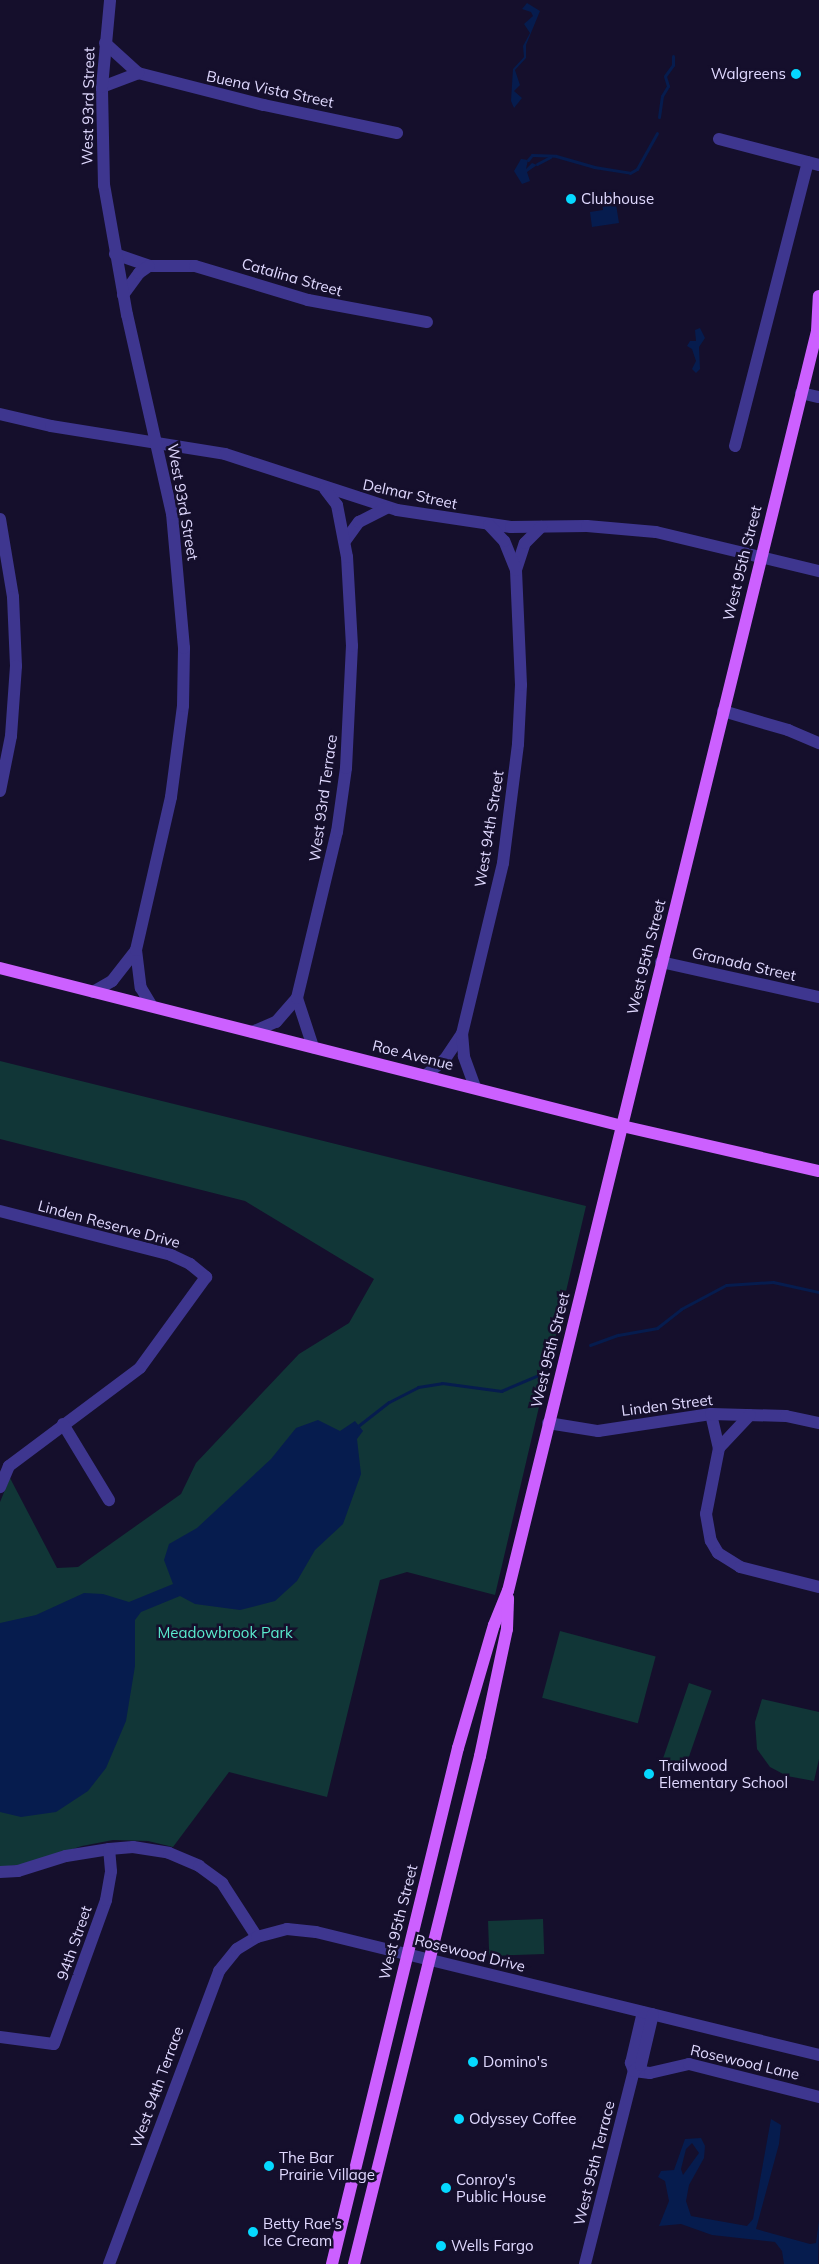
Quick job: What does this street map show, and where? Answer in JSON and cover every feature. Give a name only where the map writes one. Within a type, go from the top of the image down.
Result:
[{"type":"main road","name":"West 95th Street","points":[[332,2264],[458,1748],[494,1625],[508,1591],[760,557],[818,328],[819,296]]},
{"type":"main road","name":"Roe Avenue","points":[[0,968],[475,1087],[622,1126],[819,1171]]},
{"type":"main road","name":"West 95th Street","points":[[354,2264],[428,1959],[480,1756],[508,1629],[508,1591]]},
{"type":"street","name":"West 93rd Street","points":[[93,992],[112,981],[136,950],[171,797],[183,706],[184,639],[178,560],[156,441],[123,295],[104,185],[102,87],[110,0]]},
{"type":"street","name":"Buena Vista Street","points":[[105,43],[138,73],[264,105],[397,133]]},
{"type":"street","points":[[102,87],[138,73]]},
{"type":"street","points":[[718,138],[814,164],[736,446]]},
{"type":"street","name":"Catalina Street","points":[[115,254],[148,266],[195,266],[308,300],[427,322]]},
{"type":"street","points":[[123,295],[139,273],[148,266]]},
{"type":"street","points":[[801,393],[819,397]]},
{"type":"street","name":"Delmar Street","points":[[0,414],[50,426],[156,441],[225,454],[325,489],[387,508],[489,525],[587,526],[656,532],[819,572]]},
{"type":"street","name":"West 93rd Terrace","points":[[252,1032],[276,1022],[297,998],[334,841],[346,768],[352,646],[345,541],[337,505],[325,489]]},
{"type":"street","points":[[345,541],[363,519],[387,508]]},
{"type":"street","points":[[0,519],[13,597],[14,707],[0,790]]},
{"type":"street","name":"West 94th Street","points":[[489,525],[504,541],[516,570]]},
{"type":"street","name":"West 94th Street","points":[[475,1087],[464,1056],[462,1034],[498,882],[511,806],[520,685],[516,570],[525,543],[541,527]]},
{"type":"street","points":[[0,594],[13,597]]},
{"type":"street","points":[[723,711],[788,730],[819,743]]},
{"type":"street","points":[[136,950],[141,988],[152,1006]]},
{"type":"street","name":"Granada Street","points":[[661,962],[819,997]]},
{"type":"street","points":[[297,998],[313,1047]]},
{"type":"street","points":[[426,1075],[445,1059],[462,1034]]},
{"type":"street","name":"Linden Reserve Drive","points":[[0,1211],[171,1255],[190,1264],[206,1277],[140,1368],[64,1424]]},
{"type":"street","points":[[711,1414],[719,1448],[706,1514],[706,1528],[718,1553],[740,1567],[819,1587]]},
{"type":"street","name":"Linden Street","points":[[548,1423],[598,1431],[711,1414],[786,1416],[819,1423]]},
{"type":"street","points":[[719,1448],[750,1415]]},
{"type":"street","points":[[0,1487],[9,1466],[64,1424],[109,1500]]},
{"type":"street","points":[[0,1872],[18,1871],[66,1856],[109,1849],[133,1847],[169,1853],[199,1866],[222,1883],[257,1937]]},
{"type":"street","name":"94th Street","points":[[0,2037],[54,2044],[106,1900],[111,1871],[109,1849]]},
{"type":"street","name":"Rosewood Drive","points":[[257,1937],[287,1929],[304,1930],[819,2055]]},
{"type":"street","name":"West 94th Terrace","points":[[109,2264],[219,1971],[237,1949],[257,1937]]},
{"type":"street","name":"West 95th Terrace","points":[[585,2264],[634,2071],[631,2063],[648,2013]]},
{"type":"street","name":"Rosewood Lane","points":[[634,2071],[650,2073],[689,2064],[819,2097]]},
{"type":"green space","name":"Meadowbrook Park","points":[[0,1061],[586,1206],[495,1595],[407,1572],[380,1580],[327,1797],[229,1772],[173,1847],[148,1841],[113,1840],[82,1846],[26,1864],[0,1867],[0,1502],[10,1478],[57,1568],[78,1567],[181,1494],[196,1463],[299,1354],[349,1323],[374,1279],[245,1201],[0,1139]]},
{"type":"green space","points":[[560,1631],[656,1657],[638,1723],[542,1698]]},
{"type":"green space","points":[[689,1683],[712,1691],[683,1773],[661,1765]]},
{"type":"green space","points":[[762,1699],[819,1712],[819,1759],[814,1781],[787,1776],[770,1767],[757,1749],[755,1722]]},
{"type":"green space","points":[[543,1919],[544,1954],[489,1956],[488,1921]]},
{"type":"water","points":[[527,3],[540,11],[526,45],[526,58],[515,70],[520,85],[514,91],[522,98],[514,108],[511,101],[513,69],[524,57],[523,46],[530,33],[524,24],[533,16],[531,12],[522,9]]},
{"type":"water","points":[[521,159],[528,160],[526,169],[532,163],[537,165],[527,172],[530,181],[522,184],[514,171]]},
{"type":"water","points":[[614,192],[619,223],[592,227],[590,212],[603,210],[601,194]]},
{"type":"water","points":[[700,328],[705,338],[699,347],[700,369],[696,373],[692,369],[696,361],[692,349],[687,346],[690,341],[696,341],[695,330]]},
{"type":"water","points":[[318,1420],[340,1431],[355,1421],[363,1431],[357,1439],[361,1474],[343,1524],[315,1550],[297,1581],[275,1601],[240,1610],[195,1604],[180,1596],[141,1612],[135,1620],[135,1666],[126,1721],[106,1768],[88,1791],[56,1812],[21,1817],[0,1812],[0,1623],[36,1615],[84,1593],[103,1594],[129,1602],[173,1584],[164,1560],[169,1544],[197,1528],[271,1459],[296,1428]]},
{"type":"water","points":[[771,2119],[781,2125],[779,2144],[756,2229],[810,2244],[816,2243],[819,2221],[818,2264],[784,2264],[782,2251],[775,2242],[712,2235],[681,2224],[659,2226],[669,2201],[665,2181],[658,2177],[661,2171],[674,2170],[685,2139],[701,2138],[705,2146],[704,2158],[689,2185],[686,2201],[691,2216],[747,2226],[753,2219]],"holes":[[[692,2143],[699,2153],[683,2175],[681,2169],[686,2149]]]},
{"type":"waterway","points":[[659,117],[662,96],[668,86],[665,76],[673,65],[673,56]]},
{"type":"waterway","points":[[528,160],[532,155],[556,156],[594,167],[630,173],[637,169],[657,133]]},
{"type":"waterway","points":[[537,164],[550,157]]},
{"type":"waterway","points":[[590,1345],[618,1335],[657,1328],[681,1309],[726,1285],[773,1282],[819,1292]]},
{"type":"waterway","points":[[358,1426],[389,1402],[418,1387],[442,1383],[501,1391],[541,1374]]},
{"type":"place","name":"Walgreens","points":[[796,74]]},
{"type":"place","name":"Clubhouse","points":[[571,199]]},
{"type":"place","name":"Trailwood Elementary School","points":[[649,1774]]},
{"type":"place","name":"Domino's","points":[[473,2062]]},
{"type":"place","name":"Odyssey Coffee","points":[[459,2119]]},
{"type":"place","name":"The Bar Prairie Village","points":[[269,2166]]},
{"type":"place","name":"Conroy's Public House","points":[[446,2188]]},
{"type":"place","name":"Betty Rae's Ice Cream","points":[[253,2232]]},
{"type":"place","name":"Wells Fargo","points":[[441,2246]]}]
